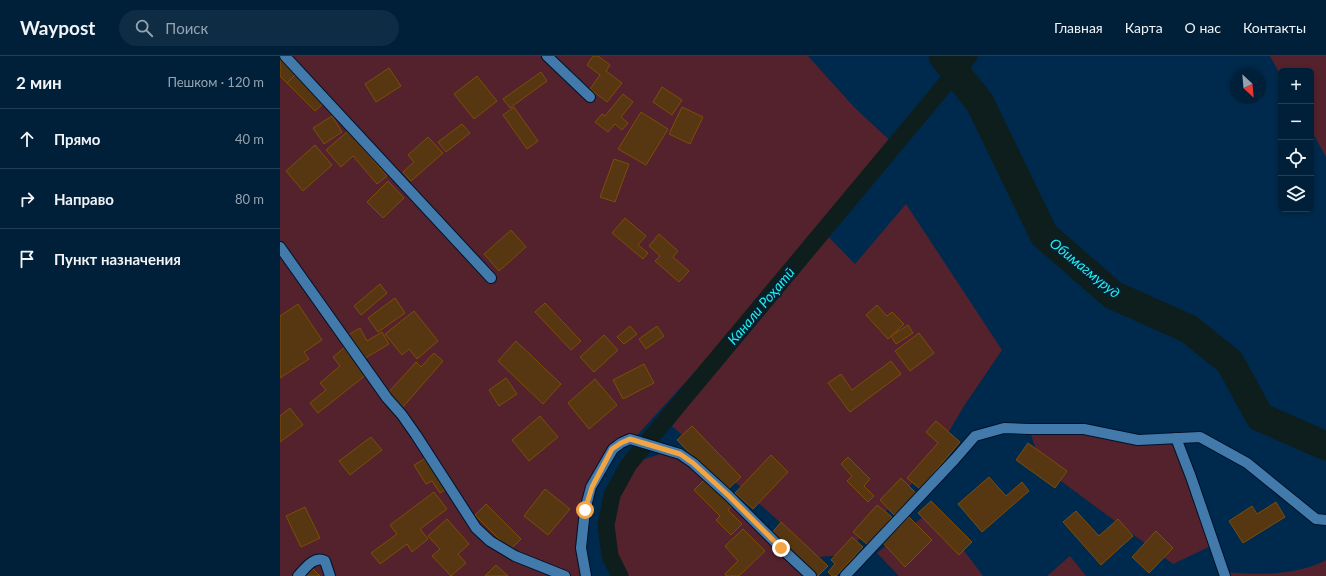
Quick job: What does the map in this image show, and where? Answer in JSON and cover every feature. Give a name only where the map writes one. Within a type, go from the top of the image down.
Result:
[{"type":"street","points":[[285,56],[491,278]]},
{"type":"street","points":[[547,56],[590,98]]},
{"type":"street","points":[[280,247],[387,398],[402,415],[416,435],[476,528],[490,541],[515,556],[565,576]]},
{"type":"street","points":[[845,576],[976,436],[1004,428],[1084,429],[1138,440],[1200,437],[1247,463],[1316,519],[1326,520]]},
{"type":"street","points":[[1176,438],[1225,576]]},
{"type":"street","points":[[586,576],[581,548],[585,510],[592,487],[612,449],[630,439],[680,454],[693,463],[811,576]]},
{"type":"street","points":[[298,576],[314,560],[318,559],[325,561],[330,576]]},
{"type":"shaded area","points":[[280,56],[808,56],[854,107],[899,149],[823,231],[855,264],[906,204],[1002,350],[964,406],[928,467],[844,555],[819,557],[672,426],[817,237],[631,442],[615,451],[594,489],[589,510],[583,550],[592,576],[280,576]]},
{"type":"shaded area","points":[[1270,56],[1326,56],[1326,157],[1314,135],[1314,68],[1278,68],[1278,71]]},
{"type":"shaded area","points":[[1029,429],[1084,429],[1138,440],[1176,438],[1215,544],[1173,564],[1042,467]]},
{"type":"shaded area","points":[[667,452],[693,464],[808,576],[620,576],[610,556],[606,525],[612,495],[629,464]]},
{"type":"shaded area","points":[[933,509],[983,576],[899,576],[877,553]]},
{"type":"shaded area","points":[[1070,556],[1086,576],[1047,576]]},
{"type":"shaded area","points":[[1326,560],[1326,576],[1225,576],[1224,572],[1264,574],[1290,572]]},
{"type":"building","points":[[593,56],[598,56],[610,65],[606,71],[622,83],[607,102],[590,89],[600,75],[587,65]]},
{"type":"building","points":[[280,58],[296,74],[287,83],[280,76]]},
{"type":"building","points":[[389,68],[401,86],[376,102],[365,84]]},
{"type":"building","points":[[541,72],[547,81],[510,108],[503,99]]},
{"type":"building","points":[[296,74],[324,103],[315,111],[287,83]]},
{"type":"building","points":[[477,76],[497,101],[474,119],[454,94]]},
{"type":"building","points":[[662,87],[682,100],[672,115],[653,102]]},
{"type":"building","points":[[623,94],[633,102],[621,117],[628,123],[622,130],[615,124],[608,132],[595,122],[602,114],[605,116]]},
{"type":"building","points":[[514,107],[538,141],[527,149],[503,115]]},
{"type":"building","points":[[682,107],[703,117],[690,144],[669,134]]},
{"type":"building","points":[[641,112],[668,129],[646,165],[618,149]]},
{"type":"building","points":[[332,116],[342,132],[324,144],[313,128]]},
{"type":"building","points":[[462,124],[470,133],[446,152],[438,142]]},
{"type":"building","points":[[348,131],[387,176],[377,184],[353,156],[341,167],[326,150]]},
{"type":"building","points":[[428,137],[443,153],[411,181],[403,172],[414,162],[408,155]]},
{"type":"building","points":[[315,145],[332,165],[303,191],[286,171]]},
{"type":"building","points":[[614,159],[629,164],[615,202],[600,197]]},
{"type":"building","points":[[388,181],[404,198],[383,218],[367,202]]},
{"type":"building","points":[[625,218],[646,236],[638,245],[648,253],[643,259],[612,233]]},
{"type":"building","points":[[511,230],[526,247],[499,271],[484,254]]},
{"type":"building","points":[[659,234],[678,251],[673,257],[689,271],[679,282],[655,261],[660,256],[649,246]]},
{"type":"building","points":[[380,284],[387,293],[361,315],[354,306]]},
{"type":"building","points":[[395,298],[405,313],[378,332],[368,318]]},
{"type":"building","points":[[545,303],[581,341],[571,350],[535,312]]},
{"type":"building","points":[[298,304],[322,340],[304,352],[309,359],[280,378],[280,316]]},
{"type":"building","points":[[877,305],[887,316],[892,312],[904,324],[888,339],[866,315]]},
{"type":"building","points":[[414,311],[438,341],[417,359],[409,349],[402,355],[385,334]]},
{"type":"building","points":[[908,325],[913,333],[896,344],[891,336]]},
{"type":"building","points":[[630,326],[637,334],[624,344],[617,337]]},
{"type":"building","points":[[657,326],[664,336],[646,349],[639,339]]},
{"type":"building","points":[[360,328],[367,341],[382,332],[389,344],[362,360],[348,335]]},
{"type":"building","points":[[919,333],[934,353],[910,371],[895,351]]},
{"type":"building","points":[[604,335],[618,350],[594,372],[580,357]]},
{"type":"building","points":[[516,341],[561,384],[543,404],[498,361]]},
{"type":"building","points":[[345,347],[367,374],[318,413],[310,403],[326,390],[320,383],[340,366],[333,357]]},
{"type":"building","points":[[434,353],[443,361],[402,408],[387,394],[416,362],[421,367]]},
{"type":"building","points":[[891,361],[901,374],[850,412],[828,383],[841,374],[852,390]]},
{"type":"building","points":[[644,364],[654,383],[623,399],[613,380]]},
{"type":"building","points":[[506,378],[517,394],[499,406],[489,390]]},
{"type":"building","points":[[595,379],[617,405],[589,429],[568,403]]},
{"type":"building","points":[[290,408],[303,425],[280,442],[280,416]]},
{"type":"building","points":[[540,416],[558,437],[529,461],[512,440]]},
{"type":"building","points":[[936,421],[960,442],[920,489],[907,478],[938,443],[926,432]]},
{"type":"building","points":[[692,426],[741,477],[726,491],[677,440]]},
{"type":"building","points":[[371,437],[382,450],[350,475],[339,461]]},
{"type":"building","points":[[1028,443],[1067,471],[1055,488],[1016,460]]},
{"type":"building","points":[[771,455],[788,472],[753,509],[735,493]]},
{"type":"building","points":[[428,457],[446,489],[440,493],[432,481],[426,484],[414,465]]},
{"type":"building","points":[[848,457],[870,479],[864,486],[874,496],[868,502],[847,481],[852,476],[841,464]]},
{"type":"building","points":[[989,477],[1006,496],[1022,482],[1029,491],[982,532],[958,504]]},
{"type":"building","points":[[901,478],[916,493],[894,515],[880,500]]},
{"type":"building","points":[[704,480],[732,506],[728,510],[742,524],[731,535],[716,520],[720,516],[694,490]]},
{"type":"building","points":[[545,489],[570,509],[548,535],[524,516]]},
{"type":"building","points":[[434,492],[447,509],[420,529],[428,539],[412,552],[407,544],[380,564],[371,553],[397,534],[390,525]]},
{"type":"building","points":[[931,501],[972,542],[959,555],[918,513]]},
{"type":"building","points":[[1276,502],[1285,517],[1243,543],[1229,521],[1252,506],[1257,514]]},
{"type":"building","points":[[486,504],[521,539],[510,550],[475,515]]},
{"type":"building","points":[[877,505],[892,517],[868,545],[853,532]]},
{"type":"building","points":[[305,507],[320,538],[301,547],[286,516]]},
{"type":"building","points":[[1076,511],[1099,536],[1118,519],[1133,536],[1101,565],[1063,522]]},
{"type":"building","points":[[909,517],[932,540],[905,567],[883,543]]},
{"type":"building","points":[[447,519],[469,544],[458,554],[466,563],[451,576],[432,556],[440,549],[428,536]]},
{"type":"building","points":[[781,522],[828,566],[818,576],[816,576],[771,534]]},
{"type":"building","points":[[743,529],[765,551],[739,576],[726,576],[725,574],[738,561],[725,546]]},
{"type":"building","points":[[1156,531],[1173,548],[1149,573],[1132,557]]},
{"type":"building","points":[[852,537],[863,547],[836,576],[832,576],[828,572],[835,564],[831,560]]},
{"type":"building","points":[[496,565],[508,576],[485,576]]},
{"type":"building","points":[[313,569],[320,576],[305,576]]},
{"type":"waterway","name":"Обимагмуруд","points":[[943,56],[980,103],[1044,235],[1113,295],[1189,329],[1230,362],[1260,417],[1326,446]]},
{"type":"waterway","name":"Канали Роҳатӣ","points":[[620,576],[610,556],[606,525],[612,495],[629,464],[969,56]]},
{"type":"route","points":[[585,510],[592,487],[612,449],[630,439],[680,454],[693,463],[729,496],[781,548]]}]
